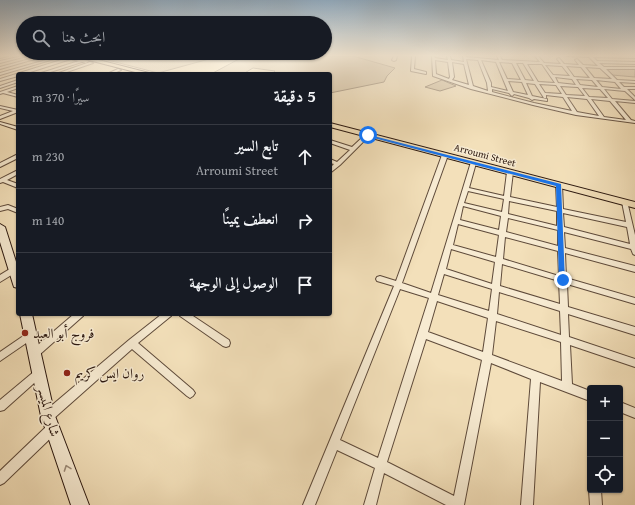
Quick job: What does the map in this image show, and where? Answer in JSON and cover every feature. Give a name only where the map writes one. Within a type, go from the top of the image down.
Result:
[{"type":"main road","name":"Arroumi Street","points":[[332,121],[635,198]]},
{"type":"main road","name":"Arroumi Street","points":[[332,126],[635,205]]},
{"type":"main road","points":[[0,230],[16,268]]},
{"type":"main road","name":"شارع الميسر","points":[[27,316],[32,334],[50,422],[80,505]]},
{"type":"street","points":[[450,80],[472,88],[511,93],[546,100]]},
{"type":"street","points":[[470,80],[472,88]]},
{"type":"street","points":[[486,80],[490,91]]},
{"type":"street","points":[[515,100],[506,80],[602,88],[635,88]]},
{"type":"street","points":[[555,80],[576,114]]},
{"type":"street","points":[[575,80],[603,118]]},
{"type":"street","points":[[594,80],[630,122]]},
{"type":"street","points":[[605,80],[635,82]]},
{"type":"street","points":[[615,80],[635,100]]},
{"type":"street","points":[[0,87],[16,82]]},
{"type":"street","points":[[524,82],[535,105]]},
{"type":"street","points":[[537,82],[549,108]]},
{"type":"street","points":[[2,93],[16,88]]},
{"type":"street","points":[[490,91],[515,100],[576,114],[635,122]]},
{"type":"street","points":[[2,93],[16,96]]},
{"type":"street","points":[[543,94],[612,100],[635,100]]},
{"type":"street","points":[[629,94],[635,94]]},
{"type":"street","points":[[0,107],[16,111]]},
{"type":"street","points":[[0,118],[16,112]]},
{"type":"street","points":[[0,123],[16,129]]},
{"type":"street","points":[[332,169],[368,135]]},
{"type":"street","points":[[332,142],[353,148]]},
{"type":"street","points":[[309,505],[398,285],[444,155]]},
{"type":"street","points":[[0,165],[16,157]]},
{"type":"street","points":[[332,162],[338,164]]},
{"type":"street","points":[[370,505],[381,465],[442,271],[473,163]]},
{"type":"street","points":[[334,443],[381,465],[458,505],[487,358],[510,172]]},
{"type":"street","points":[[2,181],[16,173]]},
{"type":"street","points":[[2,181],[16,185]]},
{"type":"street","points":[[559,185],[567,387]]},
{"type":"street","points":[[465,189],[629,225]]},
{"type":"street","points":[[461,204],[561,229],[634,250],[625,202]]},
{"type":"street","points":[[0,209],[8,207],[16,210]]},
{"type":"street","points":[[456,221],[635,269]]},
{"type":"street","points":[[449,246],[635,301]]},
{"type":"street","points":[[0,279],[16,268]]},
{"type":"street","points":[[442,271],[635,331]]},
{"type":"street","points":[[380,279],[635,363]]},
{"type":"street","points":[[35,353],[78,316]]},
{"type":"street","points":[[0,479],[50,422],[132,343],[166,316]]},
{"type":"street","points":[[186,316],[226,342]]},
{"type":"street","points":[[1,354],[32,334]]},
{"type":"street","points":[[423,334],[587,395]]},
{"type":"street","points":[[132,343],[190,393]]},
{"type":"street","points":[[0,406],[39,373]]},
{"type":"street","points":[[527,505],[536,376]]},
{"type":"street","points":[[623,408],[635,413]]},
{"type":"street","points":[[595,493],[596,505]]},
{"type":"shaded area","points":[[332,80],[385,80],[384,82],[332,93]]},
{"type":"shaded area","points":[[442,80],[456,86],[440,91],[425,87]]},
{"type":"place","name":"فروج أبو العبد","points":[[25,333]]},
{"type":"place","name":"روان ايس كريم","points":[[67,373]]},
{"type":"route","points":[[368,135],[559,185],[563,280]]}]
